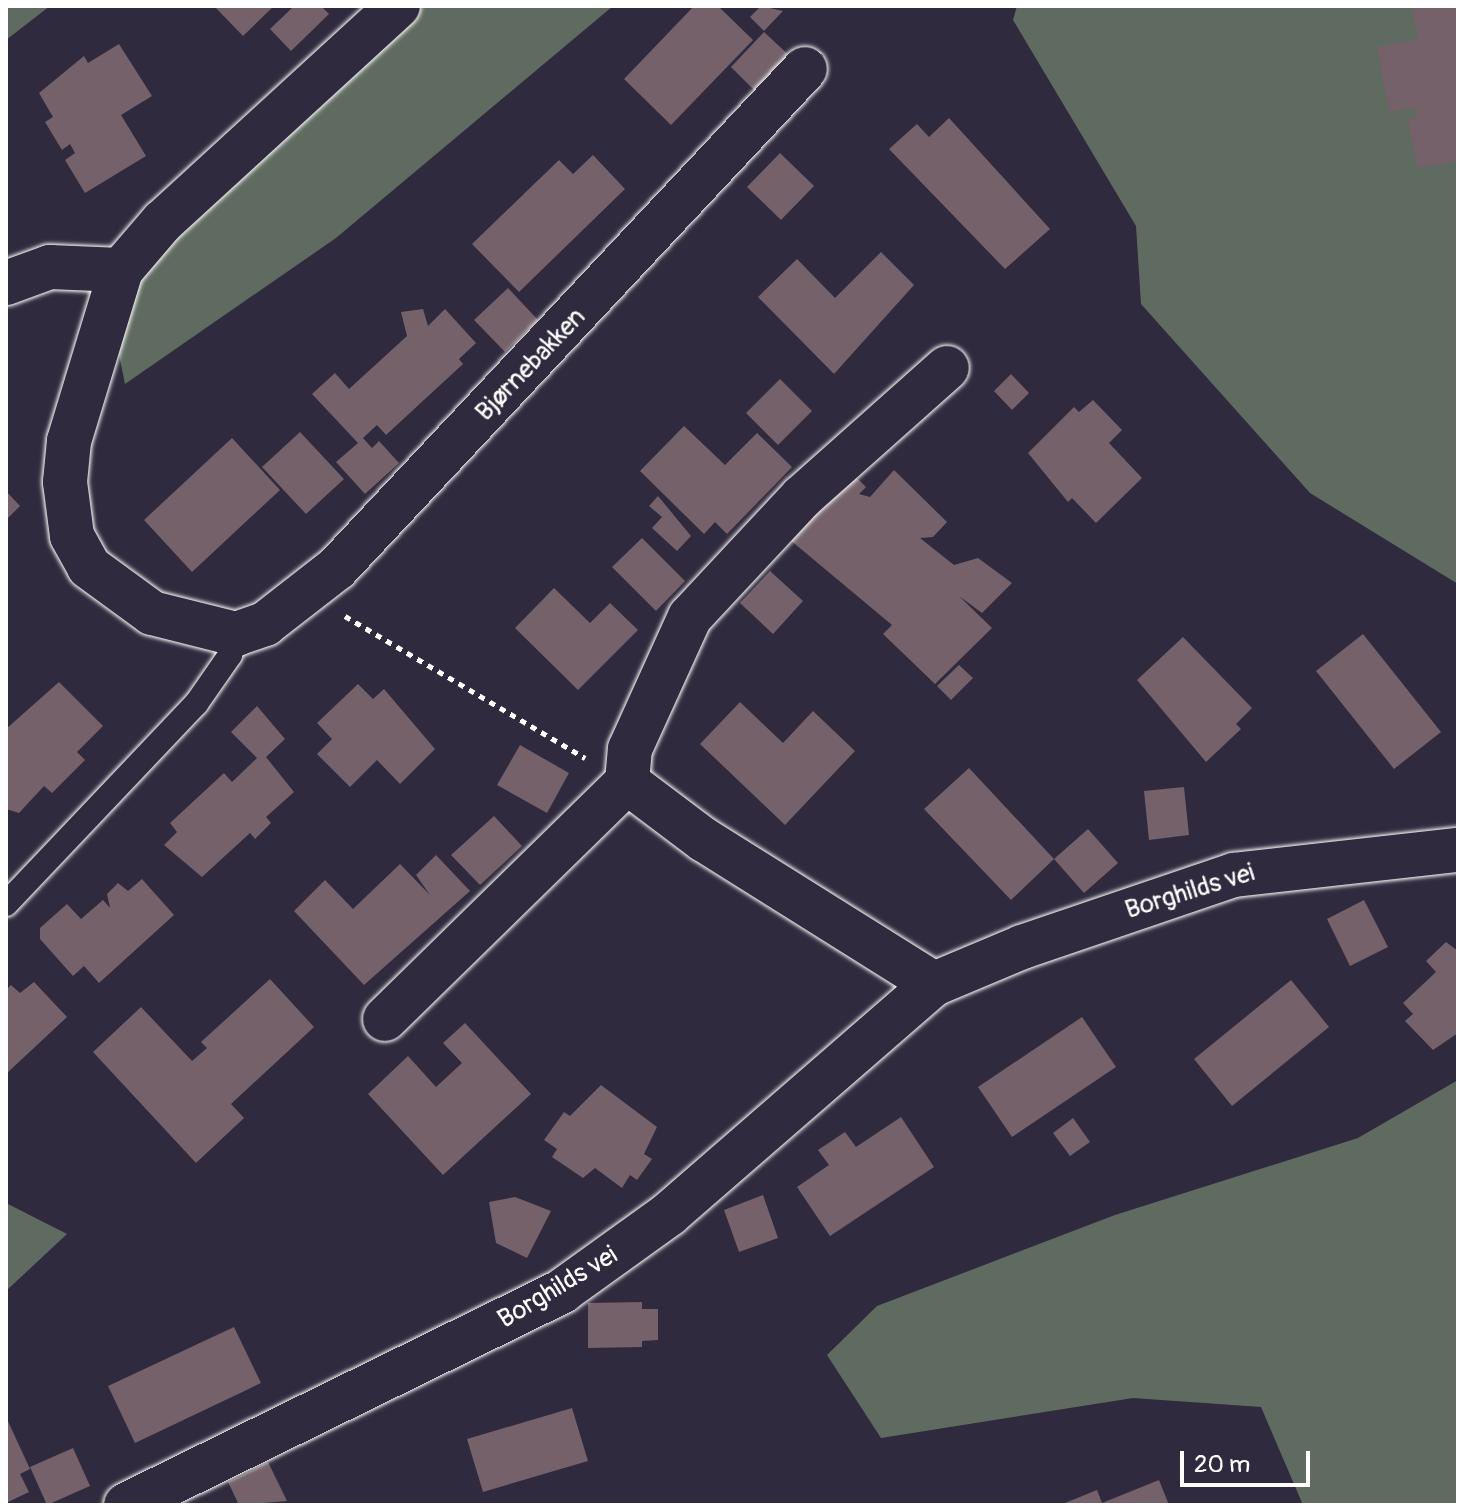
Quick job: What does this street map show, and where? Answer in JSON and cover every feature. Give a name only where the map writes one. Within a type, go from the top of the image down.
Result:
[{"type":"street","points":[[236,634],[181,623],[119,594],[89,567],[72,536],[65,482],[69,441],[121,270],[163,221],[398,6]]},
{"type":"street","name":"Bjørnebakken","points":[[236,634],[265,624],[337,568],[518,380],[805,69]]},
{"type":"street","points":[[6,283],[50,267],[121,270]]},
{"type":"street","points":[[385,1019],[627,782],[630,749],[690,617],[802,497],[947,368]]},
{"type":"street","points":[[627,782],[717,848],[934,984]]},
{"type":"street","name":"Borghilds vei","points":[[126,1505],[562,1291],[669,1214],[934,984],[1022,947],[1234,875],[1458,850]]},
{"type":"lane","points":[[6,904],[196,704],[230,655],[236,634]]},
{"type":"path","points":[[302,596],[627,782]]},
{"type":"green space","points":[[6,6],[50,6],[6,40]]},
{"type":"green space","points":[[400,6],[613,6],[336,238],[125,384],[111,315],[268,114]]},
{"type":"green space","points":[[1017,6],[1458,6],[1458,584],[1310,493],[1141,304],[1136,226],[1013,20]]},
{"type":"green space","points":[[1458,1080],[1458,1505],[1303,1505],[1261,1407],[1133,1398],[881,1438],[827,1355],[877,1306],[1115,1215],[1358,1138]]},
{"type":"green space","points":[[6,1203],[67,1234],[6,1291]]},
{"type":"building","points":[[214,6],[274,6],[243,36]]},
{"type":"building","points":[[294,6],[321,6],[329,14],[291,51],[270,29]]},
{"type":"building","points":[[694,6],[718,6],[753,40],[671,125],[624,79]]},
{"type":"building","points":[[761,6],[783,11],[764,31],[750,17]]},
{"type":"building","points":[[1411,6],[1458,6],[1458,161],[1417,168],[1408,119],[1417,118],[1414,107],[1389,112],[1377,47],[1418,39]]},
{"type":"building","points":[[764,32],[793,59],[759,95],[731,67]]},
{"type":"building","points":[[119,44],[152,96],[121,115],[146,156],[85,193],[65,160],[75,153],[70,144],[62,150],[45,122],[53,117],[39,93],[84,56],[88,63]]},
{"type":"building","points":[[949,118],[1050,229],[1005,269],[889,149],[917,124],[929,137]]},
{"type":"building","points":[[780,153],[814,186],[781,220],[747,187]]},
{"type":"building","points":[[593,155],[625,189],[519,292],[472,244],[559,160],[573,174]]},
{"type":"building","points":[[881,252],[914,285],[834,374],[758,297],[797,259],[835,298]]},
{"type":"building","points":[[508,288],[538,320],[505,352],[474,320]]},
{"type":"building","points":[[423,309],[428,326],[445,309],[476,343],[459,359],[463,364],[386,435],[377,425],[363,438],[372,448],[379,441],[399,463],[365,494],[336,462],[358,443],[312,394],[335,373],[349,389],[407,336],[401,312]]},
{"type":"building","points":[[1011,374],[1029,393],[1012,410],[994,391]]},
{"type":"building","points":[[780,379],[812,411],[778,445],[746,413]]},
{"type":"building","points":[[1093,400],[1122,430],[1109,443],[1142,478],[1096,523],[1072,498],[1068,502],[1028,453],[1074,407],[1079,412]]},
{"type":"building","points":[[684,426],[725,465],[757,433],[792,467],[727,534],[715,522],[704,534],[640,471]]},
{"type":"building","points":[[300,432],[344,479],[306,514],[262,467]]},
{"type":"building","points":[[232,438],[280,490],[192,572],[144,520]]},
{"type":"building","points":[[894,470],[947,522],[933,537],[920,538],[954,565],[978,558],[1012,583],[982,613],[959,596],[992,628],[935,684],[883,634],[892,625],[789,539],[853,474],[866,487],[859,494],[870,497]]},
{"type":"building","points":[[6,491],[20,506],[6,520]]},
{"type":"building","points":[[658,496],[691,536],[677,551],[652,528],[662,517],[649,506]]},
{"type":"building","points":[[642,538],[685,581],[656,611],[612,567]]},
{"type":"building","points":[[770,571],[803,601],[773,634],[740,603]]},
{"type":"building","points":[[554,588],[590,623],[610,603],[638,630],[578,690],[515,628]]},
{"type":"building","points":[[1363,634],[1441,732],[1394,769],[1316,671]]},
{"type":"building","points":[[1183,637],[1252,708],[1236,724],[1241,729],[1206,762],[1137,680]]},
{"type":"building","points":[[959,665],[973,678],[951,700],[937,686]]},
{"type":"building","points":[[59,682],[103,726],[77,752],[85,760],[52,793],[44,786],[19,813],[6,809],[6,729]]},
{"type":"building","points":[[358,684],[373,699],[384,689],[435,749],[400,784],[377,760],[350,787],[317,754],[332,739],[317,723]]},
{"type":"building","points":[[740,702],[783,743],[813,711],[855,751],[785,825],[700,744]]},
{"type":"building","points":[[257,706],[285,739],[266,757],[294,792],[266,817],[271,823],[255,839],[250,833],[202,877],[164,845],[177,832],[170,823],[224,773],[232,782],[257,758],[231,732]]},
{"type":"building","points":[[520,745],[569,773],[547,813],[497,785]]},
{"type":"building","points":[[969,768],[1054,859],[1011,900],[924,809]]},
{"type":"building","points":[[1184,787],[1189,835],[1149,840],[1144,791]]},
{"type":"building","points":[[494,816],[522,846],[480,885],[451,855]]},
{"type":"building","points":[[1088,829],[1118,863],[1084,893],[1054,859]]},
{"type":"building","points":[[436,855],[470,891],[364,985],[294,911],[325,880],[353,909],[400,864],[430,895],[416,875]]},
{"type":"building","points":[[142,879],[174,915],[99,983],[84,966],[73,976],[40,939],[40,928],[67,904],[81,919],[103,900],[110,908],[107,894],[118,883],[128,891]]},
{"type":"building","points":[[1364,900],[1388,947],[1350,966],[1327,919]]},
{"type":"building","points":[[1446,942],[1458,951],[1458,1033],[1433,1050],[1405,1021],[1413,1014],[1403,1003],[1436,972],[1426,961]]},
{"type":"building","points":[[270,979],[314,1027],[231,1104],[244,1118],[196,1163],[93,1052],[141,1007],[192,1061],[207,1048],[201,1042]]},
{"type":"building","points":[[1291,980],[1329,1027],[1232,1106],[1194,1059]]},
{"type":"building","points":[[34,982],[67,1017],[6,1074],[6,990],[11,985],[20,993]]},
{"type":"building","points":[[1082,1017],[1116,1067],[1012,1137],[978,1087]]},
{"type":"building","points":[[465,1023],[531,1094],[443,1175],[368,1094],[408,1056],[436,1087],[462,1063],[443,1043]]},
{"type":"building","points":[[601,1085],[657,1127],[644,1154],[652,1159],[637,1180],[630,1175],[622,1188],[595,1168],[583,1178],[552,1157],[557,1149],[544,1140],[564,1112],[570,1116]]},
{"type":"building","points":[[901,1117],[934,1167],[830,1236],[797,1187],[829,1165],[818,1150],[845,1132],[856,1147]]},
{"type":"building","points":[[1073,1118],[1090,1142],[1070,1156],[1053,1133]]},
{"type":"building","points":[[763,1195],[778,1238],[739,1252],[724,1210]]},
{"type":"building","points":[[515,1197],[551,1211],[527,1258],[496,1243],[489,1202]]},
{"type":"building","points":[[642,1302],[642,1309],[658,1309],[658,1340],[642,1341],[642,1347],[588,1348],[588,1303]]},
{"type":"building","points":[[234,1327],[261,1383],[135,1443],[108,1386]]},
{"type":"building","points":[[572,1408],[588,1461],[483,1492],[467,1439]]},
{"type":"building","points":[[6,1417],[30,1469],[20,1474],[29,1492],[6,1503]]},
{"type":"building","points":[[73,1448],[90,1486],[47,1505],[30,1467]]},
{"type":"building","points":[[268,1462],[287,1501],[239,1505],[228,1482]]},
{"type":"building","points":[[1159,1480],[1169,1505],[1060,1505],[1097,1490],[1102,1503]]}]
